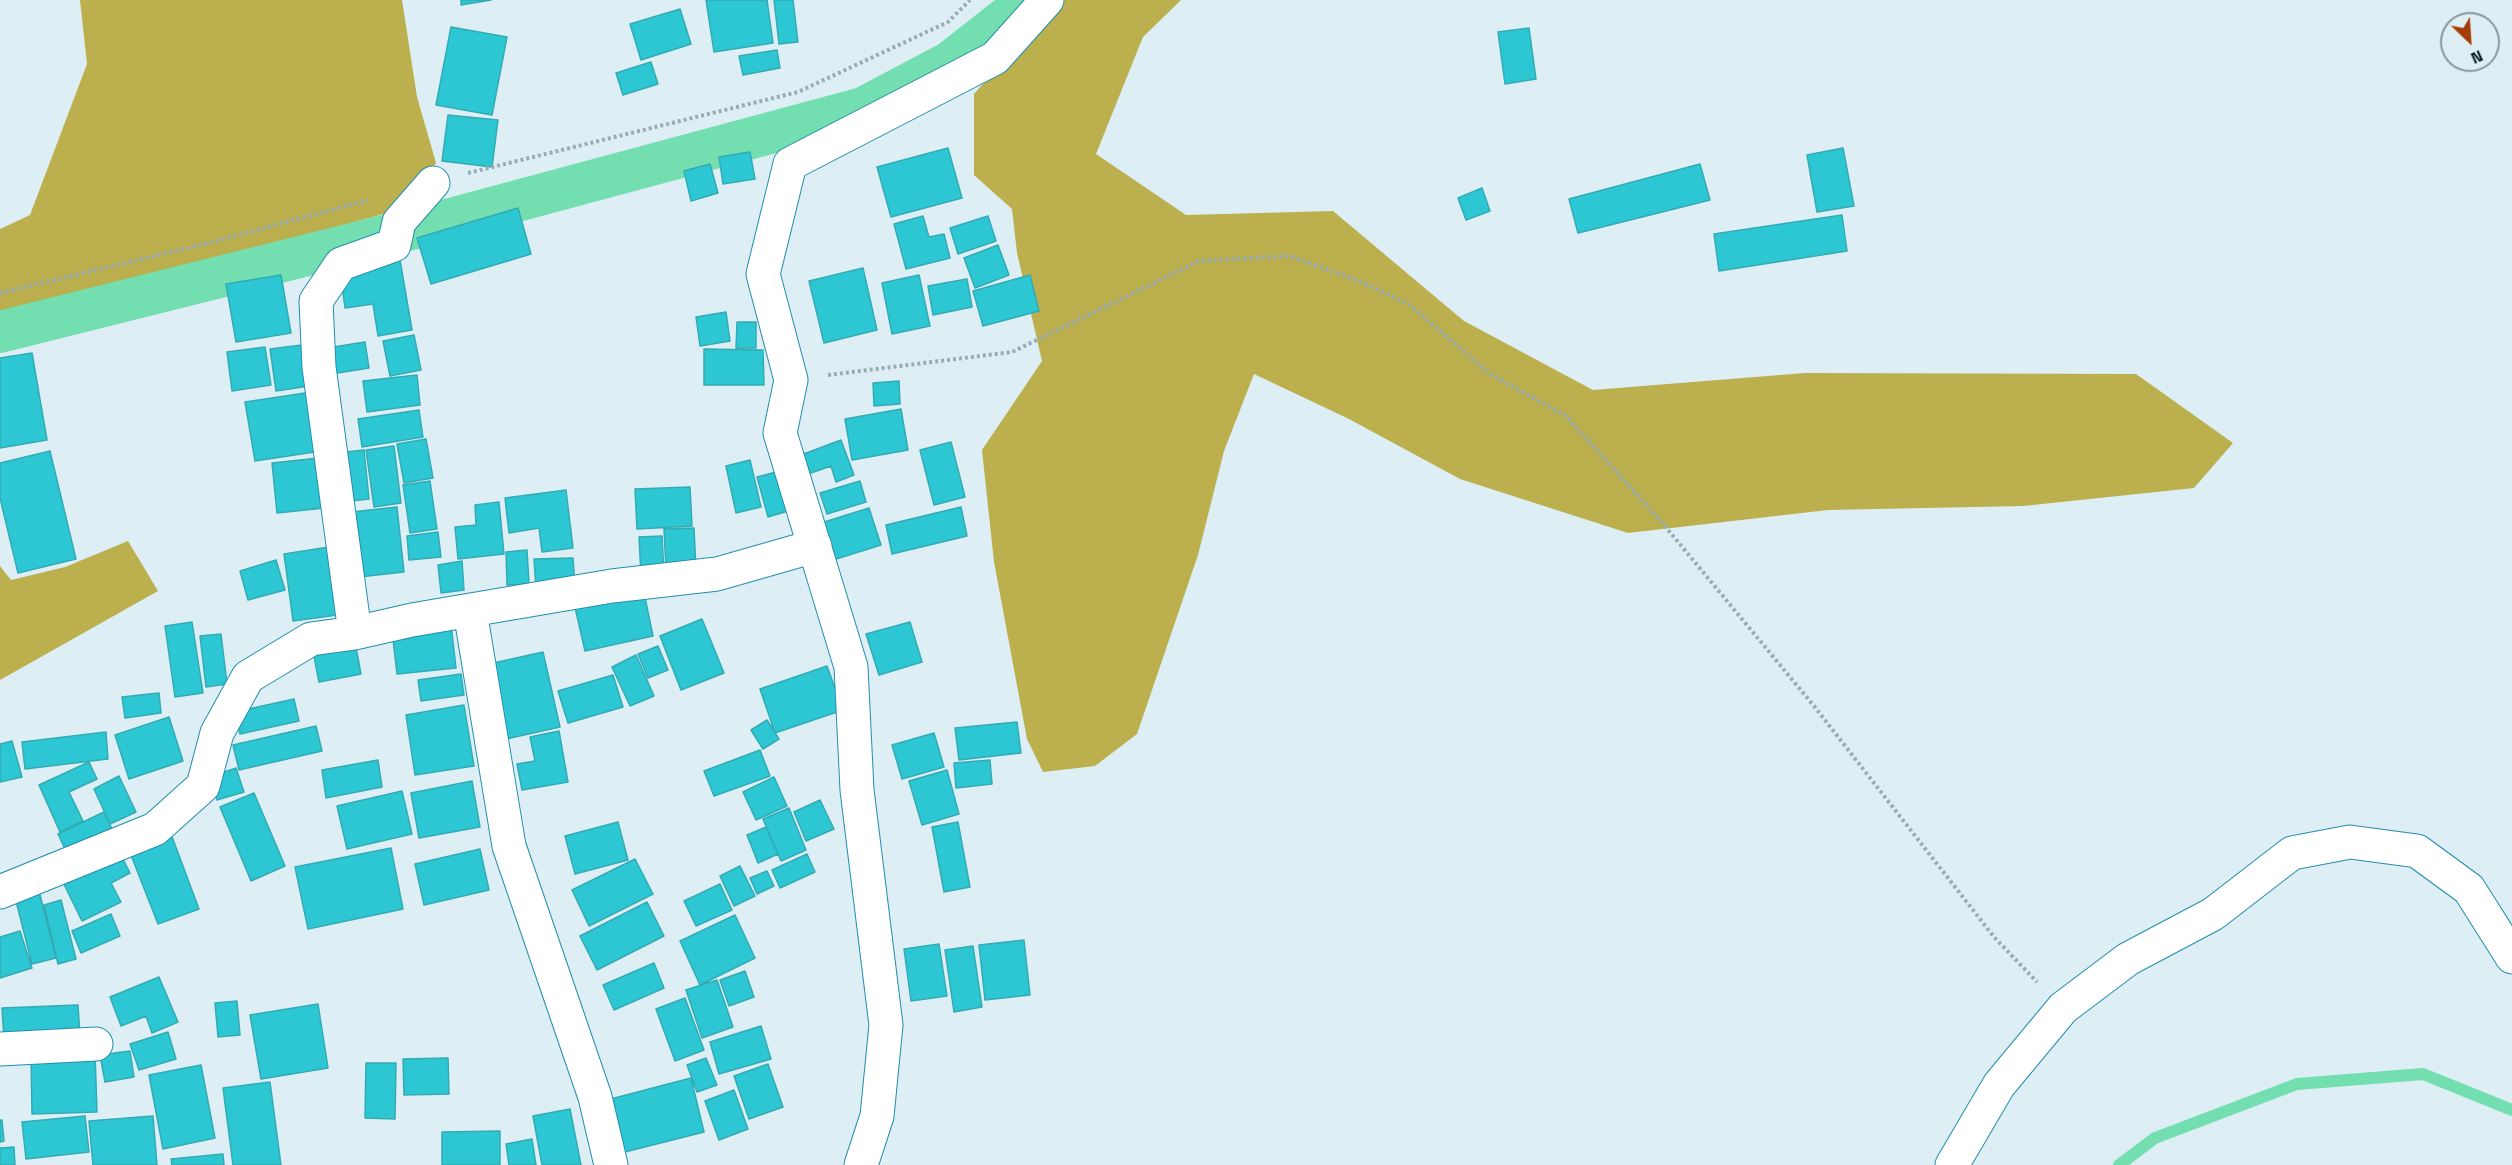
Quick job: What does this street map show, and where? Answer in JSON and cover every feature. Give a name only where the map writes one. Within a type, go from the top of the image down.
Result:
[{"type":"street","points":[[861,1165],[877,1116],[886,1025],[857,790],[851,667],[780,433],[791,380],[763,274],[790,164],[995,58],[1047,0]]},
{"type":"street","points":[[355,633],[319,367],[316,300],[341,264],[394,245],[399,222],[433,183]]},
{"type":"street","points":[[0,892],[154,829],[203,786],[217,734],[248,677],[311,639],[612,586],[717,574],[815,546]]},
{"type":"street","points":[[470,610],[509,846],[595,1097],[611,1165]]},
{"type":"street","points":[[1952,1165],[1999,1085],[2063,1008],[2128,959],[2213,914],[2292,853],[2350,842],[2417,851],[2469,889],[2512,957]]},
{"type":"street","points":[[0,1049],[96,1044]]},
{"type":"path","points":[[433,183],[798,92],[948,22],[970,0]]},
{"type":"path","points":[[0,293],[209,243],[377,198]]},
{"type":"path","points":[[791,380],[891,365],[1012,352],[1199,261],[1288,256],[1357,280],[1410,305],[1490,374],[1566,416],[1659,519],[1814,706],[1994,937],[2063,1008]]},
{"type":"shaded area","points":[[80,0],[402,0],[417,97],[436,163],[402,209],[103,291],[0,343],[0,229],[30,215],[87,64]]},
{"type":"shaded area","points":[[1057,0],[1181,0],[1143,37],[1096,154],[1186,215],[1333,211],[1464,321],[1593,390],[1805,373],[2136,374],[2233,443],[2194,488],[2023,506],[1828,510],[1628,533],[1460,479],[1349,419],[1254,374],[1224,451],[1198,555],[1137,734],[1095,766],[1043,772],[1027,739],[994,562],[982,450],[1042,361],[1017,253],[1012,209],[974,175],[974,94]]},
{"type":"shaded area","points":[[128,541],[158,591],[0,680],[0,566],[11,580],[65,567]]},
{"type":"building","points":[[461,0],[491,0],[461,5]]},
{"type":"building","points":[[706,0],[767,0],[773,43],[714,52]]},
{"type":"building","points":[[774,0],[793,0],[798,42],[779,44]]},
{"type":"building","points":[[680,9],[691,44],[641,60],[630,24]]},
{"type":"building","points":[[451,27],[507,37],[492,115],[436,105]]},
{"type":"building","points":[[1529,28],[1536,79],[1505,84],[1498,32]]},
{"type":"building","points":[[777,50],[780,68],[743,75],[739,56]]},
{"type":"building","points":[[651,62],[658,84],[623,95],[616,73]]},
{"type":"building","points":[[448,115],[498,120],[492,167],[442,161]]},
{"type":"building","points":[[948,148],[962,198],[891,217],[877,167]]},
{"type":"building","points":[[1843,148],[1854,206],[1817,212],[1807,155]]},
{"type":"building","points":[[750,152],[755,179],[723,184],[719,157]]},
{"type":"building","points":[[710,164],[718,193],[691,201],[684,171]]},
{"type":"building","points":[[1700,164],[1710,200],[1578,233],[1569,199]]},
{"type":"building","points":[[1482,188],[1490,211],[1466,220],[1458,198]]},
{"type":"building","points":[[518,208],[531,254],[431,284],[417,238]]},
{"type":"building","points":[[1842,215],[1847,251],[1719,271],[1714,234]]},
{"type":"building","points":[[923,216],[929,237],[944,234],[950,258],[906,269],[894,224]]},
{"type":"building","points":[[988,216],[996,241],[958,254],[950,228]]},
{"type":"building","points":[[998,245],[1009,275],[975,288],[964,258]]},
{"type":"building","points":[[400,260],[412,330],[378,336],[373,304],[345,308],[340,271]]},
{"type":"building","points":[[863,268],[877,330],[824,343],[809,281]]},
{"type":"building","points":[[281,275],[291,333],[236,342],[226,284]]},
{"type":"building","points":[[919,275],[930,326],[892,334],[882,283]]},
{"type":"building","points":[[1030,275],[1039,311],[983,326],[973,291]]},
{"type":"building","points":[[967,279],[972,307],[933,315],[928,286]]},
{"type":"building","points":[[726,312],[730,341],[700,346],[696,317]]},
{"type":"building","points":[[737,322],[756,322],[756,348],[736,348]]},
{"type":"building","points":[[414,335],[421,370],[390,376],[383,341]]},
{"type":"building","points":[[365,342],[369,368],[325,375],[321,349]]},
{"type":"building","points":[[310,344],[316,385],[276,391],[270,349]]},
{"type":"building","points":[[265,347],[271,385],[232,391],[227,352]]},
{"type":"building","points":[[704,349],[763,350],[764,385],[704,385]]},
{"type":"building","points":[[32,353],[47,440],[0,448],[0,358]]},
{"type":"building","points":[[417,375],[420,405],[367,412],[363,381]]},
{"type":"building","points":[[899,381],[900,404],[874,406],[873,383]]},
{"type":"building","points":[[312,392],[321,451],[255,461],[245,402]]},
{"type":"building","points":[[901,409],[908,450],[852,460],[845,419]]},
{"type":"building","points":[[419,410],[423,437],[362,447],[358,419]]},
{"type":"building","points":[[426,439],[433,478],[404,483],[397,444]]},
{"type":"building","points":[[841,440],[854,475],[836,482],[831,466],[808,474],[801,455]]},
{"type":"building","points":[[951,442],[965,497],[934,505],[920,450]]},
{"type":"building","points":[[394,446],[401,503],[374,507],[366,450]]},
{"type":"building","points":[[364,450],[369,499],[342,502],[336,453]]},
{"type":"building","points":[[50,451],[76,559],[18,573],[0,498],[0,463]]},
{"type":"building","points":[[328,457],[334,507],[277,513],[272,463]]},
{"type":"building","points":[[750,460],[761,507],[736,513],[726,466]]},
{"type":"building","points":[[784,470],[795,509],[768,517],[757,477]]},
{"type":"building","points":[[430,481],[437,529],[410,533],[403,485]]},
{"type":"building","points":[[860,481],[866,502],[827,514],[820,493]]},
{"type":"building","points":[[690,487],[692,526],[637,529],[635,489]]},
{"type":"building","points":[[566,490],[573,548],[542,552],[539,528],[509,533],[505,498]]},
{"type":"building","points":[[499,502],[504,554],[458,559],[455,527],[476,525],[475,505]]},
{"type":"building","points":[[397,507],[404,572],[350,578],[343,513]]},
{"type":"building","points":[[961,507],[967,536],[892,554],[886,525]]},
{"type":"building","points":[[869,508],[881,545],[833,560],[821,523]]},
{"type":"building","points":[[694,528],[696,569],[666,570],[664,529]]},
{"type":"building","points":[[438,532],[441,557],[409,560],[407,536]]},
{"type":"building","points":[[662,536],[664,574],[641,575],[639,537]]},
{"type":"building","points":[[342,545],[352,613],[293,621],[284,554]]},
{"type":"building","points":[[527,550],[529,584],[507,585],[506,552]]},
{"type":"building","points":[[573,558],[575,587],[536,589],[534,559]]},
{"type":"building","points":[[276,560],[285,590],[248,600],[240,571]]},
{"type":"building","points":[[462,561],[464,590],[441,593],[438,565]]},
{"type":"building","points":[[643,588],[653,636],[585,651],[574,603]]},
{"type":"building","points":[[702,619],[724,673],[681,690],[660,636]]},
{"type":"building","points":[[192,622],[203,693],[175,697],[165,626]]},
{"type":"building","points":[[910,622],[922,662],[879,675],[866,634]]},
{"type":"building","points":[[451,624],[456,668],[397,674],[392,631]]},
{"type":"building","points":[[221,634],[227,684],[206,687],[200,636]]},
{"type":"building","points":[[354,637],[361,674],[319,682],[312,646]]},
{"type":"building","points":[[658,646],[668,670],[648,678],[638,654]]},
{"type":"building","points":[[543,652],[560,727],[506,739],[489,664]]},
{"type":"building","points":[[636,655],[654,696],[630,706],[612,667]]},
{"type":"building","points":[[827,666],[843,710],[775,733],[760,689]]},
{"type":"building","points":[[461,674],[464,695],[421,701],[418,680]]},
{"type":"building","points":[[613,675],[623,707],[568,723],[558,691]]},
{"type":"building","points":[[159,693],[161,713],[125,718],[122,697]]},
{"type":"building","points":[[294,699],[299,721],[240,734],[235,712]]},
{"type":"building","points":[[464,705],[474,766],[415,775],[406,715]]},
{"type":"building","points":[[169,717],[183,761],[129,779],[115,735]]},
{"type":"building","points":[[767,720],[779,739],[763,749],[751,730]]},
{"type":"building","points":[[1017,722],[1021,753],[959,760],[955,728]]},
{"type":"building","points":[[316,726],[322,751],[239,770],[233,745]]},
{"type":"building","points":[[559,731],[568,782],[522,790],[517,764],[535,761],[530,737]]},
{"type":"building","points":[[106,732],[108,759],[25,769],[22,742]]},
{"type":"building","points":[[934,733],[944,767],[902,779],[892,745]]},
{"type":"building","points":[[12,741],[22,777],[0,782],[0,744]]},
{"type":"building","points":[[760,750],[770,776],[714,796],[704,771]]},
{"type":"building","points":[[378,760],[382,787],[326,798],[322,770]]},
{"type":"building","points":[[990,760],[992,784],[956,788],[954,763]]},
{"type":"building","points":[[89,762],[97,779],[69,792],[83,821],[60,832],[39,785]]},
{"type":"building","points":[[236,768],[244,792],[217,800],[210,777]]},
{"type":"building","points":[[947,770],[959,814],[922,825],[909,781]]},
{"type":"building","points":[[119,776],[136,812],[110,824],[94,789]]},
{"type":"building","points":[[774,777],[787,806],[756,820],[743,792]]},
{"type":"building","points":[[472,781],[480,827],[419,838],[411,793]]},
{"type":"building","points":[[402,791],[412,834],[347,849],[337,806]]},
{"type":"building","points":[[254,793],[285,866],[251,881],[220,807]]},
{"type":"building","points":[[820,800],[834,829],[806,841],[794,812]]},
{"type":"building","points":[[789,808],[806,850],[781,861],[763,819]]},
{"type":"building","points":[[104,812],[112,829],[66,851],[58,834]]},
{"type":"building","points":[[618,822],[628,860],[575,874],[565,836]]},
{"type":"building","points":[[958,822],[970,887],[944,892],[932,827]]},
{"type":"building","points":[[766,827],[778,854],[758,863],[747,835]]},
{"type":"building","points":[[171,834],[199,909],[158,924],[129,850]]},
{"type":"building","points":[[117,847],[130,873],[111,883],[121,902],[82,921],[59,874]]},
{"type":"building","points":[[391,848],[403,909],[308,929],[295,867]]},
{"type":"building","points":[[480,849],[489,890],[424,905],[415,864]]},
{"type":"building","points":[[807,854],[815,872],[780,888],[772,870]]},
{"type":"building","points":[[635,859],[653,894],[589,926],[572,890]]},
{"type":"building","points":[[740,866],[755,896],[734,906],[720,876]]},
{"type":"building","points":[[767,871],[774,886],[757,894],[750,878]]},
{"type":"building","points":[[720,884],[732,910],[696,926],[684,901]]},
{"type":"building","points":[[39,891],[56,958],[32,964],[15,897]]},
{"type":"building","points":[[61,900],[76,959],[58,964],[44,905]]},
{"type":"building","points":[[647,902],[664,936],[597,970],[580,936]]},
{"type":"building","points":[[111,914],[120,936],[81,953],[72,931]]},
{"type":"building","points":[[735,915],[755,958],[700,985],[680,941]]},
{"type":"building","points":[[20,931],[32,968],[0,978],[0,937]]},
{"type":"building","points":[[1024,940],[1030,995],[985,1000],[979,945]]},
{"type":"building","points":[[939,944],[947,996],[911,1001],[904,949]]},
{"type":"building","points":[[973,946],[982,1007],[954,1012],[945,950]]},
{"type":"building","points":[[654,963],[664,988],[614,1010],[603,985]]},
{"type":"building","points":[[745,971],[754,997],[729,1006],[720,980]]},
{"type":"building","points":[[159,977],[178,1022],[152,1033],[146,1016],[121,1026],[110,997]]},
{"type":"building","points":[[717,980],[733,1027],[702,1038],[686,990]]},
{"type":"building","points":[[685,998],[704,1050],[675,1061],[656,1009]]},
{"type":"building","points":[[237,1001],[240,1035],[218,1037],[215,1003]]},
{"type":"building","points":[[318,1004],[328,1068],[261,1079],[250,1015]]},
{"type":"building","points":[[78,1005],[80,1036],[4,1040],[2,1008]]},
{"type":"building","points":[[761,1026],[771,1059],[719,1074],[710,1042]]},
{"type":"building","points":[[168,1032],[176,1059],[139,1070],[130,1044]]},
{"type":"building","points":[[130,1051],[134,1077],[105,1082],[100,1055]]},
{"type":"building","points":[[95,1053],[97,1112],[32,1114],[31,1055]]},
{"type":"building","points":[[448,1058],[449,1094],[404,1095],[403,1059]]},
{"type":"building","points":[[706,1058],[717,1085],[697,1092],[687,1065]]},
{"type":"building","points":[[366,1063],[396,1063],[395,1119],[365,1118]]},
{"type":"building","points":[[768,1064],[783,1107],[749,1119],[734,1076]]},
{"type":"building","points":[[201,1065],[215,1138],[163,1149],[149,1075]]},
{"type":"building","points":[[691,1078],[704,1132],[621,1153],[607,1100]]},
{"type":"building","points":[[270,1082],[281,1165],[233,1165],[223,1088]]},
{"type":"building","points":[[734,1090],[748,1129],[719,1140],[705,1101]]},
{"type":"building","points":[[570,1109],[581,1165],[542,1165],[533,1116]]},
{"type":"building","points":[[85,1116],[89,1152],[26,1159],[22,1122]]},
{"type":"building","points":[[153,1116],[157,1165],[93,1165],[89,1121]]},
{"type":"building","points":[[0,1120],[2,1120],[4,1141],[0,1142]]},
{"type":"building","points":[[500,1131],[500,1165],[442,1165],[442,1132]]},
{"type":"building","points":[[532,1139],[536,1165],[509,1165],[506,1144]]},
{"type":"building","points":[[14,1147],[15,1165],[0,1165],[0,1148]]},
{"type":"building","points":[[223,1154],[224,1165],[172,1165],[171,1159]]},
{"type":"waterway","points":[[0,332],[428,225],[863,108],[950,62],[1029,0]]},
{"type":"waterway","points":[[2119,1165],[2155,1138],[2297,1084],[2423,1074],[2512,1110]]}]
